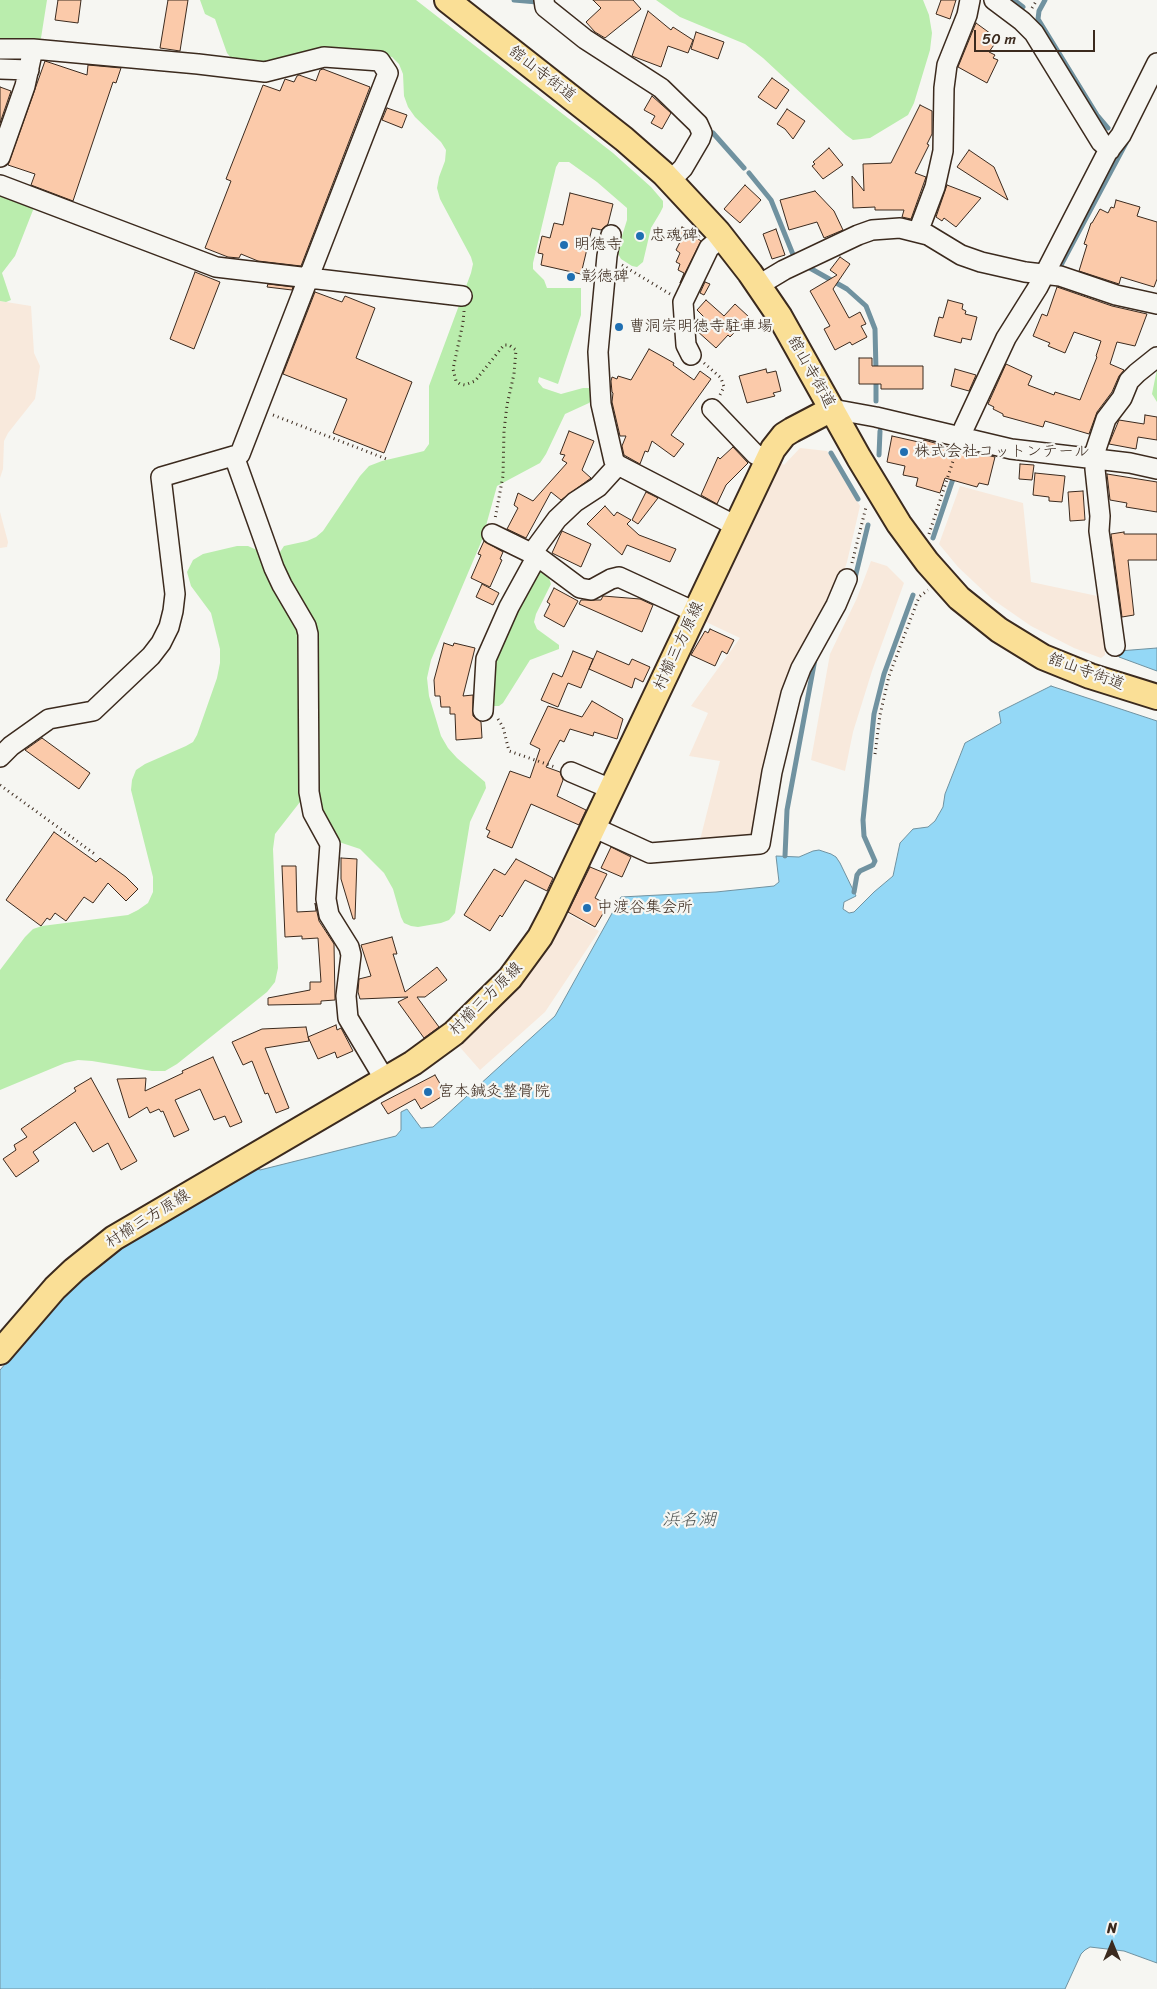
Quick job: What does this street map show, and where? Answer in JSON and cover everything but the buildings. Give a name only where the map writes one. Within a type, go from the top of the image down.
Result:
[{"type":"main road","name":"舘山寺街道","points":[[447,0],[624,139],[670,180],[722,237],[759,285],[793,340],[899,524],[927,562],[978,615],[1043,656],[1090,676],[1157,697]]},
{"type":"main road","name":"村櫛三方原線","points":[[0,1352],[55,1288],[80,1264],[114,1238],[412,1063],[447,1038],[474,1015],[510,978],[540,936],[773,449],[784,435],[832,409]]},
{"type":"street","points":[[544,0],[545,7],[578,34],[661,88],[698,124],[702,134],[700,139],[683,168],[670,180]]},
{"type":"street","points":[[918,232],[935,187],[941,160],[944,133],[944,88],[947,65],[964,22],[970,0]]},
{"type":"street","points":[[994,0],[1022,21],[1034,33],[1101,142],[1110,150]]},
{"type":"street","points":[[0,49],[33,49],[265,72],[324,57],[380,61],[388,73],[240,454],[161,477],[175,594],[169,627],[161,643],[151,656],[93,711],[50,719],[11,746],[0,757]]},
{"type":"street","points":[[0,157],[25,86],[33,49]]},
{"type":"street","points":[[961,438],[1006,338],[1044,274],[1110,150],[1122,135],[1157,63]]},
{"type":"street","points":[[0,70],[29,70]]},
{"type":"street","points":[[0,185],[216,267],[462,296]]},
{"type":"street","points":[[759,285],[784,270],[865,232],[886,228],[900,228],[918,232],[970,259],[1025,272],[1060,276],[1116,295],[1157,304]]},
{"type":"street","points":[[611,235],[606,256],[598,360],[602,411],[608,432],[611,455],[618,465],[736,526]]},
{"type":"street","points":[[691,354],[686,345],[683,302],[709,248],[722,237]]},
{"type":"street","points":[[1115,646],[1099,532],[1100,516],[1095,469],[1096,450],[1106,419],[1122,398],[1129,381],[1136,372],[1157,357]]},
{"type":"street","points":[[712,409],[755,454],[768,460]]},
{"type":"street","points":[[832,409],[876,417],[1024,451],[1130,463],[1157,469]]},
{"type":"street","points":[[234,456],[274,568],[306,626],[308,634],[309,792],[313,813],[330,844],[326,899],[329,915],[349,947],[351,954],[346,996],[348,1018],[385,1080]]},
{"type":"street","points":[[483,711],[486,659],[534,554],[557,519],[575,502],[598,487],[618,465]]},
{"type":"street","points":[[492,534],[534,554],[580,588],[591,590],[611,579],[619,578],[695,612]]},
{"type":"street","points":[[593,826],[650,853],[760,844],[772,772],[786,738],[795,681],[836,605],[847,579]]},
{"type":"street","points":[[572,772],[611,789]]},
{"type":"path","points":[[606,256],[673,295]]},
{"type":"path","points":[[462,296],[463,322],[453,368],[456,381],[465,386],[475,381],[504,345],[513,347],[516,355],[505,422],[503,476],[492,534]]},
{"type":"path","points":[[691,354],[707,364],[721,378],[724,387],[712,409]]},
{"type":"path","points":[[258,409],[390,460]]},
{"type":"path","points":[[926,536],[929,533],[943,494],[961,438]]},
{"type":"path","points":[[847,579],[864,508]]},
{"type":"path","points":[[875,754],[880,715],[889,676],[920,597],[941,578]]},
{"type":"path","points":[[483,711],[493,711],[503,727],[509,751],[572,772]]},
{"type":"path","points":[[0,784],[96,855]]},
{"type":"shaded area","points":[[0,301],[31,306],[34,353],[40,366],[35,399],[8,433],[4,441],[3,469],[0,478]]},
{"type":"shaded area","points":[[800,448],[827,451],[860,506],[847,562],[842,577],[803,654],[757,835],[699,844],[720,761],[689,756],[708,713],[691,706],[740,638],[704,621],[780,462],[784,465]]},
{"type":"shaded area","points":[[960,486],[1023,503],[1031,582],[1102,597],[1106,625],[1105,655],[1101,658],[1074,648],[1031,626],[992,599],[958,567],[939,544]]},
{"type":"shaded area","points":[[0,512],[8,542],[7,547],[0,548]]},
{"type":"shaded area","points":[[871,561],[887,566],[904,583],[872,671],[853,732],[845,771],[811,760],[830,654],[857,598]]},
{"type":"shaded area","points":[[566,913],[599,931],[545,1012],[480,1070],[458,1045],[519,986],[550,942]]},
{"type":"green space","points":[[0,0],[47,0],[41,38],[37,42],[0,43]]},
{"type":"green space","points":[[200,0],[416,0],[613,153],[651,187],[663,201],[663,207],[651,228],[643,262],[637,267],[632,266],[621,259],[617,252],[627,220],[627,208],[597,182],[569,162],[559,162],[556,167],[533,269],[544,280],[547,288],[581,288],[581,315],[558,384],[539,377],[538,382],[543,388],[561,394],[589,388],[593,393],[593,399],[589,403],[565,414],[540,463],[497,486],[482,540],[431,660],[427,678],[429,696],[441,736],[457,758],[485,782],[486,788],[470,822],[455,913],[449,920],[441,923],[418,927],[404,923],[393,889],[384,873],[360,849],[339,842],[319,811],[296,599],[278,555],[284,546],[307,541],[323,531],[360,476],[369,466],[424,451],[429,444],[429,386],[473,264],[440,199],[437,188],[445,161],[446,150],[441,142],[415,117],[408,107],[404,96],[403,74],[399,64],[392,57],[382,55],[265,65],[232,59],[227,53],[215,19],[205,14]]},
{"type":"green space","points":[[656,0],[923,0],[929,15],[932,33],[930,50],[914,103],[908,115],[870,138],[853,140],[745,44],[680,17]]},
{"type":"green space","points":[[0,192],[35,205],[15,256],[2,273],[11,300],[6,302],[0,301]]},
{"type":"green space","points":[[1157,369],[1157,402],[1152,394]]},
{"type":"green space","points":[[237,546],[248,546],[259,551],[300,629],[303,791],[300,802],[275,834],[273,849],[278,968],[275,982],[267,992],[177,1064],[165,1071],[152,1071],[78,1060],[65,1063],[0,1090],[0,970],[25,937],[33,929],[42,926],[128,915],[148,903],[153,892],[153,877],[131,790],[132,780],[136,770],[193,742],[197,735],[217,678],[220,649],[211,613],[191,586],[187,572],[193,560],[203,554]]},
{"type":"green space","points":[[538,570],[549,578],[551,584],[534,622],[537,629],[559,645],[559,649],[530,660],[503,703],[499,706],[494,706],[490,703],[489,667]]},
{"type":"water","points":[[1157,648],[1157,671],[1119,657],[1119,651]]},
{"type":"water","name":"浜名湖","points":[[1051,686],[1157,721],[1157,1963],[1124,1951],[1090,1947],[1081,1954],[1065,1989],[0,1989],[0,1370],[64,1296],[101,1262],[121,1248],[257,1168],[260,1170],[396,1136],[401,1130],[401,1112],[407,1109],[421,1128],[433,1127],[555,1016],[621,897],[716,892],[774,886],[779,882],[776,856],[799,857],[819,850],[836,857],[840,863],[856,896],[844,902],[843,909],[849,913],[854,912],[893,876],[900,843],[913,829],[928,827],[935,821],[943,807],[945,794],[965,743],[1001,723],[999,712]]},
{"type":"waterway","points":[[514,0],[537,2]]},
{"type":"waterway","points":[[1014,0],[1023,7]]},
{"type":"waterway","points":[[1045,0],[1039,11],[1038,19],[1097,115],[1108,128]]},
{"type":"waterway","points":[[713,133],[744,168]]},
{"type":"waterway","points":[[1060,267],[1126,143]]},
{"type":"waterway","points":[[749,173],[771,200],[794,257]]},
{"type":"waterway","points":[[808,267],[847,289],[866,306],[875,329],[876,371]]},
{"type":"waterway","points":[[876,379],[876,401]]},
{"type":"waterway","points":[[879,455],[880,431]]},
{"type":"waterway","points":[[831,453],[858,499]]},
{"type":"waterway","points":[[933,538],[954,476]]},
{"type":"waterway","points":[[854,582],[868,525]]},
{"type":"waterway","points":[[854,892],[857,875],[860,871],[873,865],[875,861],[864,836],[863,820],[874,714],[884,674],[913,595]]},
{"type":"waterway","points":[[785,856],[787,810],[815,659]]},
{"type":"place","name":"忠魂碑","points":[[640,236]]},
{"type":"place","name":"明徳寺","points":[[564,245]]},
{"type":"place","name":"彰徳碑","points":[[571,277]]},
{"type":"place","name":"曹洞宗明徳寺駐車場","points":[[619,327]]},
{"type":"place","name":"株式会社コットンテール","points":[[904,452]]},
{"type":"place","name":"中渡谷集会所","points":[[587,908]]},
{"type":"place","name":"宮本鍼灸整骨院","points":[[428,1092]]}]
